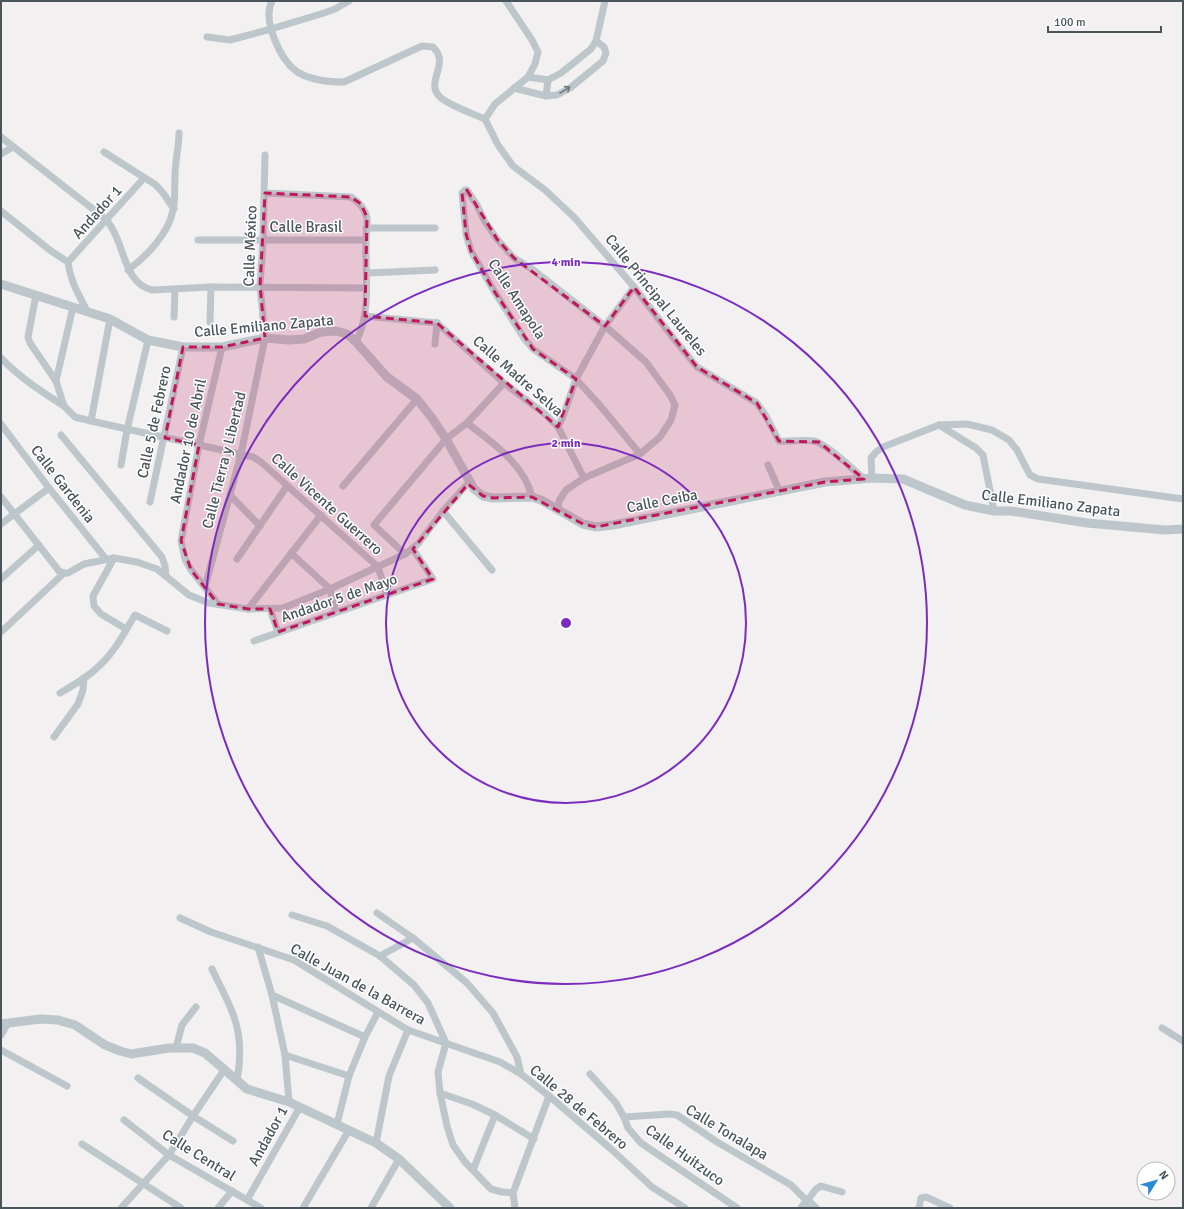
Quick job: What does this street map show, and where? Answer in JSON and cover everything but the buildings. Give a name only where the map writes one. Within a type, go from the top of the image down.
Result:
[{"type":"street","points":[[272,1],[269,16],[275,42],[280,52],[296,70],[313,78],[332,82],[344,82],[422,46],[433,47],[438,52],[440,59],[434,83],[435,91],[441,98],[485,119],[495,104],[528,77],[535,64],[538,52],[532,40],[506,1]]},
{"type":"street","points":[[207,37],[230,40],[335,9],[349,1]]},
{"type":"street","points":[[528,77],[548,80],[561,73],[591,49],[596,41],[605,1]]},
{"type":"street","points":[[514,88],[546,96],[557,96],[570,88],[603,61],[606,53],[604,47],[596,41]]},
{"type":"street","points":[[546,96],[548,80]]},
{"type":"street","name":"Calle Principal Laureles","points":[[485,119],[498,145],[513,166],[545,190],[574,217],[634,286],[697,367],[757,403],[766,416],[779,442],[801,440],[819,442],[868,478]]},
{"type":"street","points":[[128,270],[142,260],[154,247],[170,221],[174,209],[175,174],[179,132]]},
{"type":"street","points":[[1,137],[107,220],[115,235],[128,270],[144,288],[152,290],[260,286],[366,288]]},
{"type":"street","points":[[1,154],[13,147]]},
{"type":"street","points":[[104,152],[156,185],[174,209]]},
{"type":"street","name":"Calle México","points":[[265,155],[265,193],[260,286],[265,338]]},
{"type":"street","name":"Andador 1","points":[[68,262],[144,178]]},
{"type":"street","name":"Calle Amapola","points":[[605,326],[532,269],[514,258],[497,239],[484,220],[468,190],[465,190],[462,193],[466,234],[471,251],[524,338],[532,349],[576,379],[640,454]]},
{"type":"street","points":[[265,193],[351,197],[361,204],[367,217],[367,273],[365,316],[361,332],[356,342]]},
{"type":"street","points":[[1,211],[51,251],[68,262],[69,272],[73,284],[87,311]]},
{"type":"street","points":[[366,228],[435,228]]},
{"type":"street","name":"Calle Brasil","points":[[198,240],[366,240]]},
{"type":"street","points":[[367,273],[435,270]]},
{"type":"street","name":"Calle Emiliano Zapata","points":[[1,284],[110,319],[148,340],[183,347],[222,347],[265,338],[289,340],[304,339],[321,332],[336,331],[347,334],[387,377],[416,399],[432,418],[470,481]]},
{"type":"street","points":[[558,427],[576,379],[605,326],[634,286]]},
{"type":"street","points":[[210,322],[212,287]]},
{"type":"street","points":[[174,317],[175,290]]},
{"type":"street","points":[[36,295],[28,337],[30,343],[56,381],[64,406]]},
{"type":"street","points":[[56,381],[73,306]]},
{"type":"street","points":[[365,316],[437,323],[435,344]]},
{"type":"street","points":[[91,422],[110,319]]},
{"type":"street","name":"Calle Madre Selva","points":[[437,323],[504,383],[545,414],[558,427],[584,478]]},
{"type":"street","points":[[558,511],[559,501],[566,490],[584,478],[640,454],[660,437],[671,420],[675,405],[670,395],[646,362],[605,326]]},
{"type":"street","name":"Calle Tierra y Libertad","points":[[205,587],[241,454],[265,338]]},
{"type":"street","points":[[121,465],[126,430],[148,340]]},
{"type":"street","name":"Calle 5 de Febrero","points":[[150,502],[165,438],[183,347]]},
{"type":"street","name":"Andador 10 de Abril","points":[[205,587],[191,570],[185,558],[181,541],[199,445],[222,347]]},
{"type":"street","name":"Calle Vicente Guerrero","points":[[1,358],[46,395],[64,406],[75,417],[126,430],[253,457],[261,462],[306,504],[321,515],[378,568],[387,595]]},
{"type":"street","points":[[405,554],[374,525],[446,439],[467,423],[504,383]]},
{"type":"street","points":[[343,486],[416,399]]},
{"type":"street","points":[[467,423],[507,455],[527,484],[532,497]]},
{"type":"street","name":"Calle Gardenia","points":[[1,424],[49,488],[106,559]]},
{"type":"street","points":[[868,478],[871,458],[876,452],[884,447],[939,425],[966,424],[992,430],[1009,440],[1030,475],[1038,479],[1183,499]]},
{"type":"street","points":[[939,425],[976,448],[983,455],[994,511]]},
{"type":"street","points":[[61,434],[162,557],[166,576]]},
{"type":"street","points":[[768,465],[780,492]]},
{"type":"street","name":"Calle Emiliano Zapata","points":[[868,478],[904,479],[965,505],[994,511],[1011,511],[1087,523],[1150,529],[1183,529]]},
{"type":"street","name":"Calle Ceiba","points":[[470,481],[474,489],[483,496],[493,498],[532,497],[541,500],[558,511],[584,524],[596,527],[825,482],[868,478]]},
{"type":"street","points":[[1,632],[64,573],[68,573],[84,564],[114,558],[137,562],[157,569],[189,595],[209,603],[248,609],[283,608],[378,568],[413,549],[443,511],[470,481]]},
{"type":"street","points":[[237,559],[288,486]]},
{"type":"street","points":[[1,524],[49,488]]},
{"type":"street","points":[[230,495],[260,526]]},
{"type":"street","points":[[1,497],[59,571],[64,573]]},
{"type":"street","points":[[443,511],[492,570]]},
{"type":"street","points":[[248,609],[321,515]]},
{"type":"street","points":[[1,579],[39,545]]},
{"type":"street","name":"Andador 5 de Mayo","points":[[254,641],[433,579],[413,549]]},
{"type":"street","points":[[291,553],[330,589],[336,612]]},
{"type":"street","points":[[114,558],[93,596],[94,606],[101,614],[126,629]]},
{"type":"street","points":[[205,587],[218,604]]},
{"type":"street","points":[[270,609],[278,632]]},
{"type":"street","points":[[60,693],[100,666],[115,648],[135,615],[167,631]]},
{"type":"street","points":[[54,736],[78,704],[83,690],[84,678]]},
{"type":"street","points":[[377,913],[413,938],[467,983],[493,1013],[517,1057],[521,1074]]},
{"type":"street","points":[[292,915],[327,926],[380,956],[414,985],[428,1003],[446,1043],[438,1072],[440,1093],[447,1126],[453,1145],[473,1170],[491,1189],[513,1193]]},
{"type":"street","name":"Calle Juan de la Barrera","points":[[180,918],[211,932],[294,960],[408,1030],[446,1043]]},
{"type":"street","points":[[380,956],[413,938]]},
{"type":"street","points":[[258,947],[272,995],[285,1055],[289,1102]]},
{"type":"street","points":[[212,969],[233,1015],[239,1042],[240,1063],[237,1081]]},
{"type":"street","points":[[272,995],[365,1038]]},
{"type":"street","points":[[176,1048],[182,1025],[196,1007]]},
{"type":"street","points":[[337,1124],[349,1076],[378,1012]]},
{"type":"street","points":[[1,1035],[4,1024],[40,1019],[58,1020],[75,1025],[105,1045],[131,1054],[176,1048],[193,1048],[199,1050],[205,1053],[246,1089],[289,1102],[376,1143],[399,1159],[441,1205],[450,1208]]},
{"type":"street","points":[[1162,1028],[1183,1041]]},
{"type":"street","points":[[376,1143],[389,1076],[408,1030]]},
{"type":"street","name":"Calle 28 de Febrero","points":[[446,1043],[500,1062],[521,1074],[611,1149],[652,1187],[685,1208]]},
{"type":"street","points":[[1,1050],[67,1086]]},
{"type":"street","points":[[285,1055],[349,1076]]},
{"type":"street","points":[[121,1208],[169,1155],[224,1070]]},
{"type":"street","name":"Calle Huitzuco","points":[[590,1074],[616,1103],[628,1128],[640,1143],[736,1208]]},
{"type":"street","points":[[138,1078],[193,1116],[233,1141]]},
{"type":"street","points":[[440,1093],[472,1104],[495,1115],[534,1139]]},
{"type":"street","points":[[515,1208],[513,1193],[549,1096]]},
{"type":"street","name":"Andador 1","points":[[247,1200],[300,1107]]},
{"type":"street","name":"Calle Tonalapa","points":[[624,1117],[670,1114],[676,1115],[717,1142],[791,1185],[805,1204]]},
{"type":"street","points":[[473,1170],[495,1115]]},
{"type":"street","name":"Calle Central","points":[[124,1120],[169,1155],[261,1208]]},
{"type":"street","points":[[303,1208],[349,1130]]},
{"type":"street","points":[[82,1144],[144,1183],[180,1208]]},
{"type":"street","points":[[371,1208],[399,1159]]},
{"type":"street","points":[[815,1208],[805,1204],[820,1186],[842,1192]]},
{"type":"street","points":[[218,1208],[232,1191]]},
{"type":"street","points":[[919,1208],[923,1197],[950,1208]]},
{"type":"highlighted area","points":[[467,190],[497,239],[514,258],[605,326],[634,287],[697,367],[757,403],[779,441],[819,442],[864,479],[825,482],[596,527],[583,524],[532,497],[493,498],[483,496],[468,484],[413,549],[433,579],[278,632],[270,609],[248,609],[218,604],[191,570],[181,541],[199,445],[165,438],[183,347],[222,347],[265,338],[260,286],[265,193],[351,197],[361,204],[367,217],[365,316],[437,323],[558,427],[576,379],[533,349],[494,291],[471,251],[466,234],[462,193]]}]
